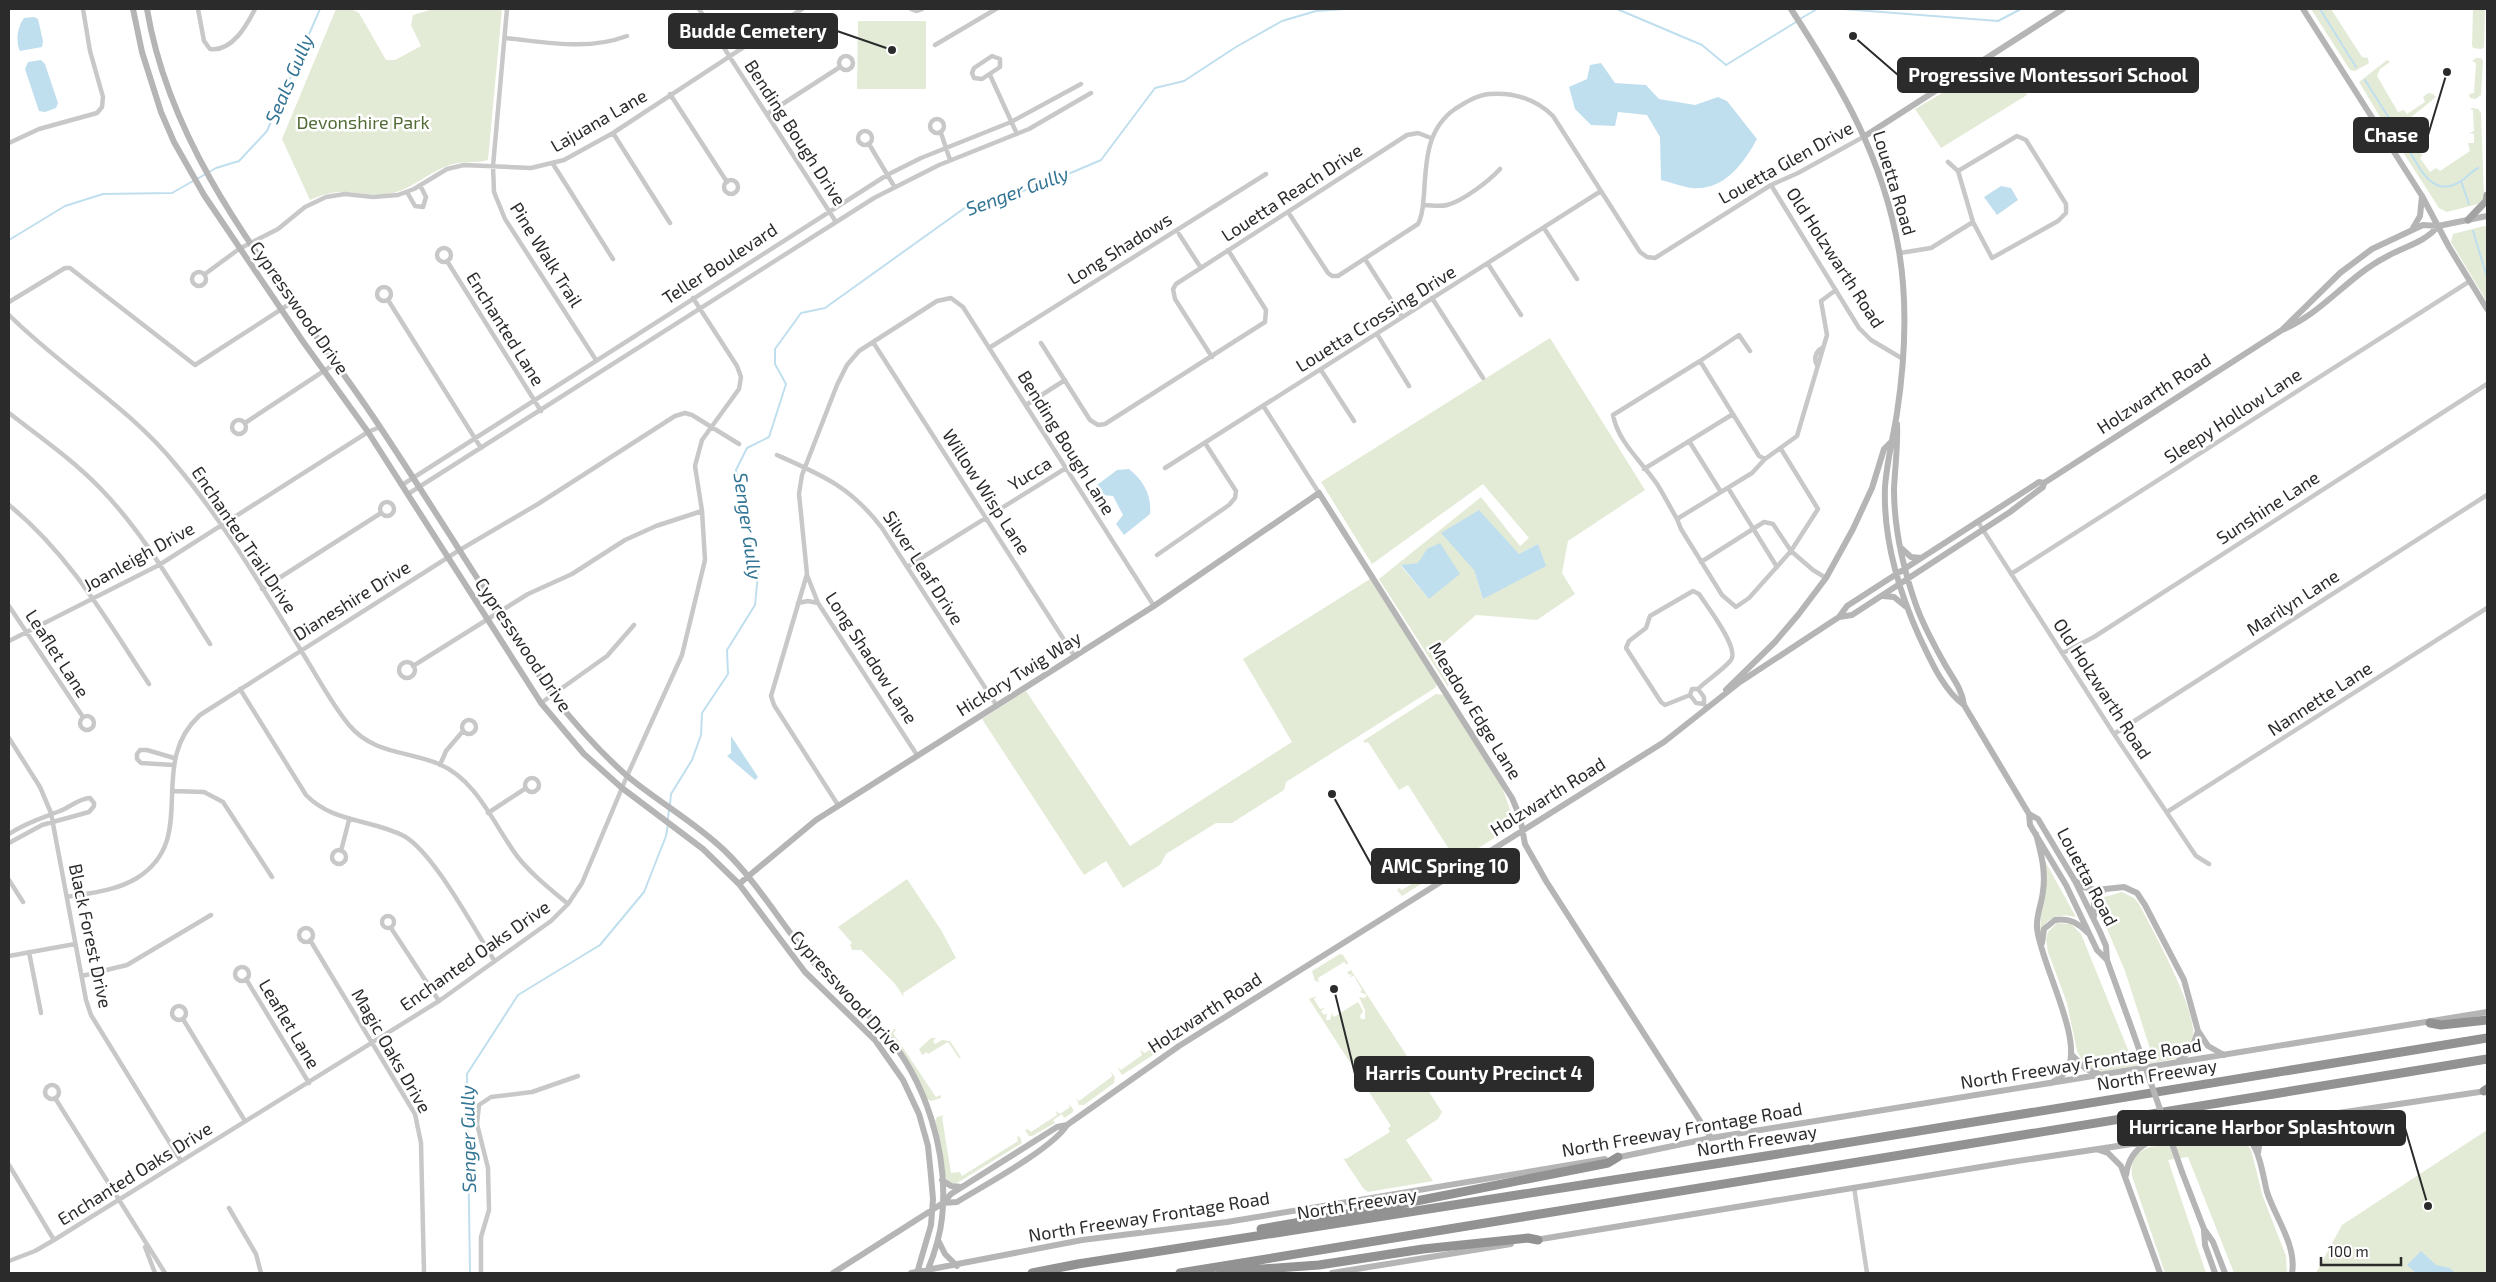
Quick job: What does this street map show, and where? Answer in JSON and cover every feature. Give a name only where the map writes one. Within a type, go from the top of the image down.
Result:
[{"type":"highway","points":[[2430,1022],[2441,1025],[2487,1020]]},
{"type":"highway","name":"North Freeway","points":[[1032,1273],[2487,1038]]},
{"type":"highway","points":[[1180,1273],[2487,1060]]},
{"type":"highway","points":[[1210,1243],[1218,1236],[1380,1208],[1608,1163],[1618,1157]]},
{"type":"highway","points":[[1201,1273],[1318,1265],[1423,1249],[1528,1238],[1538,1240]]},
{"type":"main road","name":"Cypresswood Drive","points":[[134,9],[142,52],[168,128],[204,196],[281,310],[368,432],[541,702],[584,754],[622,788],[704,849],[739,884],[805,972],[874,1040],[903,1080],[919,1114],[928,1146],[932,1209],[931,1225],[915,1273]]},
{"type":"main road","name":"Cypresswood Drive","points":[[147,9],[168,90],[195,153],[216,189],[291,303],[336,363],[380,427],[552,695],[582,732],[627,776],[713,839],[747,876],[815,964],[885,1032],[910,1070],[927,1106],[938,1144],[942,1180],[943,1203],[938,1240],[927,1272]]},
{"type":"main road","name":"Louetta Glen Drive","points":[[1865,136],[2063,9]]},
{"type":"main road","points":[[2303,9],[2422,196],[2487,309]]},
{"type":"main road","name":"Louetta Road","points":[[1792,10],[1845,96],[1865,136],[1892,216],[1900,253],[1905,317],[1904,359],[1885,488],[1886,517],[1896,575],[1908,608],[1936,668],[1954,698],[1964,705]]},
{"type":"main road","points":[[156,95],[168,90]]},
{"type":"main road","points":[[2468,220],[2486,201],[2487,195]]},
{"type":"main road","points":[[2412,229],[2420,216],[2422,196]]},
{"type":"main road","name":"Holzwarth Road","points":[[2282,330],[2358,259],[2372,249],[2422,225],[2438,226],[2487,216]]},
{"type":"main road","name":"Holzwarth Road","points":[[1839,617],[1852,615],[1908,580],[1983,530],[2043,487],[2044,483],[2282,330],[2301,322],[2384,257],[2431,236],[2438,226]]},
{"type":"main road","name":"Louetta Road","points":[[1897,415],[1898,448],[1894,489],[1900,547],[1908,580],[1930,638],[1962,693],[1964,705],[2029,814],[2030,825],[2066,885],[2097,950],[2107,960]]},
{"type":"main road","points":[[1720,697],[1732,682],[1775,642],[1826,578],[1853,529],[1872,488],[1884,449],[1890,444]]},
{"type":"main road","name":"Holzwarth Road","points":[[943,1203],[956,1202],[1036,1152],[1062,1133],[1067,1125],[1179,1046],[1664,742],[1705,706],[1839,617],[1847,606],[2039,482],[2044,483]]},
{"type":"main road","name":"Hickory Twig Way","points":[[739,884],[776,854],[802,829],[917,755],[1076,657],[1319,493]]},
{"type":"main road","name":"Meadow Edge Lane","points":[[1319,493],[1512,798],[1520,817],[1525,844],[1546,881],[1711,1138]]},
{"type":"main road","points":[[1900,547],[1911,557],[1922,558]]},
{"type":"main road","points":[[1882,596],[1894,597],[1908,608]]},
{"type":"main road","name":"Louetta Road","points":[[2029,814],[2038,819],[2074,881],[2106,946],[2107,960],[2204,1229]]},
{"type":"main road","points":[[2036,834],[2043,871],[2043,891],[2037,925],[2043,954],[2062,1011],[2071,1054],[2068,1068],[2060,1077],[2048,1085]]},
{"type":"main road","points":[[704,849],[713,839]]},
{"type":"main road","points":[[2074,881],[2089,889],[2105,889],[2117,886],[2131,889],[2146,905],[2184,980],[2198,1031],[2208,1046],[2225,1056]]},
{"type":"main road","points":[[2094,920],[2094,900],[2105,889]]},
{"type":"main road","points":[[2043,954],[2044,929],[2056,920],[2063,919],[2078,923],[2091,936]]},
{"type":"main road","points":[[805,972],[815,964]]},
{"type":"main road","name":"North Freeway Frontage Road","points":[[915,1273],[941,1271],[1082,1240],[1227,1222],[1368,1200],[1618,1157],[1711,1138],[2104,1076],[2487,1012]]},
{"type":"main road","points":[[2176,1064],[2189,1053],[2198,1031]]},
{"type":"main road","points":[[874,1040],[885,1032]]},
{"type":"main road","points":[[2071,1054],[2086,1070],[2104,1076]]},
{"type":"main road","points":[[1332,1273],[1854,1187],[2486,1090]]},
{"type":"main road","points":[[2258,1157],[2261,1132],[2266,1126],[2274,1122]]},
{"type":"main road","name":"Holzwarth Road","points":[[833,1273],[943,1203],[951,1194],[962,1187],[1057,1127],[1067,1125]]},
{"type":"main road","points":[[2228,1129],[2240,1131],[2248,1137],[2258,1157],[2268,1193],[2291,1252],[2292,1273]]},
{"type":"main road","points":[[2126,1176],[2128,1163],[2133,1154],[2151,1141]]},
{"type":"main road","points":[[2098,1149],[2116,1159],[2126,1176],[2160,1273]]},
{"type":"main road","points":[[942,1180],[951,1186],[962,1187]]},
{"type":"main road","points":[[2204,1229],[2204,1245],[2216,1273]]},
{"type":"main road","points":[[2204,1229],[2213,1242],[2225,1273]]},
{"type":"main road","points":[[938,1240],[945,1254],[958,1266]]},
{"type":"street","points":[[9,143],[38,129],[97,113],[102,108],[103,97],[90,51],[82,9]]},
{"type":"street","points":[[198,9],[204,41],[210,49],[220,49],[236,38],[255,9]]},
{"type":"street","name":"Pine Walk Trail","points":[[506,9],[492,180],[498,207],[596,360]]},
{"type":"street","name":"Bending Bough Drive","points":[[699,9],[836,222]]},
{"type":"street","name":"Lajuana Lane","points":[[205,274],[240,249],[278,230],[305,206],[326,197],[344,194],[381,197],[407,192],[455,167],[473,164],[532,168],[554,164],[613,133],[802,9]]},
{"type":"street","points":[[911,9],[916,11],[922,9]]},
{"type":"street","points":[[935,44],[996,9]]},
{"type":"street","points":[[504,38],[581,45],[600,44],[627,36]]},
{"type":"street","points":[[992,56],[998,57],[1001,61],[1000,67],[990,75],[976,79],[972,75],[972,70],[992,56]]},
{"type":"street","points":[[767,114],[840,67]]},
{"type":"street","points":[[990,75],[1017,134]]},
{"type":"street","name":"Teller Boulevard","points":[[402,486],[475,437],[887,175],[946,148],[1011,122],[1081,84]]},
{"type":"street","points":[[1068,92],[1074,103]]},
{"type":"street","name":"Teller Boulevard","points":[[408,494],[894,186],[950,160],[1017,134],[1091,92]]},
{"type":"street","points":[[670,94],[727,182]]},
{"type":"street","points":[[1288,212],[1332,276],[1338,276],[1415,228],[1420,220],[1423,205],[1427,154],[1431,138],[1450,112],[1469,100],[1494,94],[1520,97],[1536,103],[1553,116],[1601,191]]},
{"type":"street","points":[[613,133],[670,223]]},
{"type":"street","points":[[941,133],[950,160]]},
{"type":"street","name":"Louetta Reach Drive","points":[[1212,357],[1175,299],[1173,289],[1178,282],[1407,135],[1418,133],[1431,138]]},
{"type":"street","name":"Louetta Glen Drive","points":[[1601,191],[1640,252],[1648,257],[1658,256],[1771,185],[1798,173],[1865,136]]},
{"type":"street","points":[[1948,162],[1958,171],[1973,222],[1992,258],[2058,221],[2066,213],[2066,204],[2026,140],[2016,136],[1958,171]]},
{"type":"street","points":[[869,144],[894,186]]},
{"type":"street","points":[[554,164],[613,259]]},
{"type":"street","points":[[1423,205],[1444,206],[1453,203],[1489,180],[1500,169]]},
{"type":"street","name":"Long Shadows","points":[[989,348],[1266,174]]},
{"type":"street","points":[[407,192],[416,206],[423,206],[426,197],[420,185]]},
{"type":"street","name":"Old Holzwarth Road","points":[[1771,185],[1866,336],[1904,359]]},
{"type":"street","name":"Louetta Crossing Drive","points":[[1165,468],[1264,407],[1601,191]]},
{"type":"street","points":[[1900,253],[1931,248],[1973,222]]},
{"type":"street","points":[[1544,228],[1577,279]]},
{"type":"street","points":[[1180,234],[1201,268]]},
{"type":"street","points":[[1041,343],[1090,420],[1101,425],[1260,326],[1267,317],[1265,307],[1228,250]]},
{"type":"street","points":[[1365,259],[1402,318]]},
{"type":"street","name":"Enchanted Lane","points":[[447,261],[541,411]]},
{"type":"street","points":[[1488,264],[1521,314]]},
{"type":"street","points":[[9,302],[65,268],[70,268],[195,365],[291,303]]},
{"type":"street","name":"Sleepy Hollow Lane","points":[[2011,574],[2470,281]]},
{"type":"street","points":[[1677,518],[1752,473],[1765,460],[1797,436],[1827,335],[1821,301],[1836,290]]},
{"type":"street","name":"Enchanted Oaks Drive","points":[[9,1261],[35,1251],[54,1240],[373,1044],[439,1001],[550,921],[568,904],[582,882],[627,776],[682,655],[705,560],[702,511],[695,466],[702,440],[711,424],[739,389],[741,377],[737,366],[693,298]]},
{"type":"street","name":"Bending Bough Lane","points":[[873,342],[937,301],[951,298],[963,307],[1154,606]]},
{"type":"street","points":[[1432,298],[1483,378]]},
{"type":"street","points":[[388,300],[481,448]]},
{"type":"street","name":"Enchanted Trail Drive","points":[[9,315],[36,340],[118,405],[143,428],[177,466],[262,589],[344,718],[363,738],[385,750],[440,764],[464,782],[488,813],[516,855],[531,872],[568,904]]},
{"type":"street","points":[[1377,334],[1409,386]]},
{"type":"street","points":[[1750,351],[1740,335],[1613,415],[1617,428],[1644,469],[1657,484],[1677,518],[1680,529],[1722,595],[1736,607],[1749,598],[1791,551],[1818,509],[1781,449]]},
{"type":"street","points":[[838,805],[774,705],[771,696],[807,574],[799,494],[805,467],[842,374],[852,358],[873,342]]},
{"type":"street","name":"Willow Wisp Lane","points":[[873,342],[1076,657]]},
{"type":"street","points":[[1700,360],[1759,456],[1765,460]]},
{"type":"street","points":[[245,423],[336,363]]},
{"type":"street","points":[[1321,370],[1354,421]]},
{"type":"street","points":[[1026,405],[1065,380]]},
{"type":"street","name":"Sunshine Lane","points":[[2062,653],[2094,637],[2487,384]]},
{"type":"street","name":"Meadow Edge Lane","points":[[1264,407],[1319,493]]},
{"type":"street","points":[[9,413],[66,457],[102,489],[128,520],[210,644]]},
{"type":"street","name":"Dianeshire Drive","points":[[67,897],[118,886],[137,878],[150,867],[160,854],[169,834],[172,819],[172,765],[181,740],[195,720],[240,689],[458,551],[538,504],[674,416],[688,414],[711,424],[739,444]]},
{"type":"street","points":[[1644,469],[1733,414]]},
{"type":"street","name":"Joanleigh Drive","points":[[9,641],[159,565],[368,432],[380,427]]},
{"type":"street","points":[[1688,441],[1721,492]]},
{"type":"street","points":[[1157,555],[1229,505],[1235,498],[1236,490],[1206,443]]},
{"type":"street","name":"Silver Leaf Drive","points":[[777,455],[839,485],[856,498],[882,528],[997,706]]},
{"type":"street","name":"Yucca","points":[[907,567],[1066,468]]},
{"type":"street","points":[[1728,488],[1777,567]]},
{"type":"street","name":"Marilyn Lane","points":[[2114,734],[2487,495]]},
{"type":"street","points":[[9,505],[54,546],[93,599],[149,684]]},
{"type":"street","points":[[413,666],[528,594],[572,574],[625,540],[656,526],[702,511]]},
{"type":"street","points":[[262,589],[381,513]]},
{"type":"street","points":[[1701,562],[1764,522],[1773,524],[1791,551],[1813,570],[1826,578]]},
{"type":"street","name":"Old Holzwarth Road","points":[[1978,522],[2114,734],[2196,856],[2209,864]]},
{"type":"street","name":"Long Shadow Lane","points":[[807,574],[818,603],[917,755]]},
{"type":"street","points":[[1692,591],[1699,594],[1727,638],[1732,652],[1731,660],[1698,689],[1692,689],[1690,694],[1665,705],[1661,702],[1626,648],[1630,641],[1646,628],[1650,616],[1692,591]]},
{"type":"street","points":[[798,604],[808,601],[818,603]]},
{"type":"street","name":"Leaflet Lane","points":[[9,606],[83,717]]},
{"type":"street","name":"Nannette Lane","points":[[2167,812],[2487,608]]},
{"type":"street","points":[[541,702],[607,656],[634,625]]},
{"type":"street","points":[[240,689],[306,794],[321,808],[349,820],[395,832],[424,851],[494,960]]},
{"type":"street","points":[[1690,694],[1696,703],[1705,706],[1704,697],[1698,689]]},
{"type":"street","points":[[440,764],[446,751],[463,731]]},
{"type":"street","name":"Black Forest Drive","points":[[9,738],[40,787],[51,814],[86,1000],[95,1022],[181,1161]]},
{"type":"street","points":[[172,765],[141,763],[137,759],[137,754],[140,750],[147,750],[174,758]]},
{"type":"street","points":[[488,813],[526,788]]},
{"type":"street","points":[[172,791],[204,792],[223,802],[272,877]]},
{"type":"street","points":[[9,834],[33,820],[87,798],[94,802],[94,806],[89,812],[42,825],[9,843]]},
{"type":"street","points":[[341,851],[349,820]]},
{"type":"street","points":[[9,880],[23,902]]},
{"type":"street","points":[[82,976],[127,965],[211,915]]},
{"type":"street","points":[[391,928],[439,1001]]},
{"type":"street","name":"Magic Oaks Drive","points":[[310,940],[412,1107],[418,1124],[424,1273]]},
{"type":"street","points":[[9,956],[75,944]]},
{"type":"street","points":[[29,952],[40,1014]]},
{"type":"street","name":"Leaflet Lane","points":[[246,979],[309,1083]]},
{"type":"street","points":[[183,1019],[246,1121]]},
{"type":"street","points":[[481,1273],[481,1237],[489,1210],[488,1168],[477,1124],[479,1105],[491,1098],[532,1092],[578,1076]]},
{"type":"street","points":[[55,1098],[143,1241],[165,1273]]},
{"type":"street","points":[[9,1165],[54,1240]]},
{"type":"street","points":[[1854,1187],[1867,1273]]},
{"type":"street","points":[[229,1208],[256,1254],[261,1273]]},
{"type":"street","points":[[143,1241],[155,1273]]},
{"type":"green space","name":"Devonshire Park","points":[[336,9],[351,9],[359,13],[386,60],[395,60],[421,46],[411,25],[413,15],[433,9],[502,9],[488,160],[447,166],[407,188],[393,193],[343,192],[322,195],[310,200],[282,139]]},
{"type":"green space","points":[[2311,9],[2331,9],[2362,57],[2368,58],[2369,63],[2355,71],[2350,70]]},
{"type":"green space","points":[[2473,9],[2485,9],[2484,47],[2481,49],[2473,48],[2472,45]]},
{"type":"green space","points":[[858,21],[926,21],[926,89],[857,89]]},
{"type":"green space","points":[[2004,57],[2027,95],[1941,148],[1915,109]]},
{"type":"green space","points":[[2476,58],[2481,58],[2483,61],[2481,95],[2476,99],[2470,98],[2469,94],[2474,93],[2476,63],[2472,61]]},
{"type":"green space","points":[[2387,60],[2390,62],[2380,69],[2377,76],[2398,112],[2404,110],[2407,114],[2425,102],[2423,97],[2428,93],[2436,97],[2394,131],[2388,130],[2359,82]]},
{"type":"green space","points":[[2470,109],[2478,109],[2481,113],[2484,198],[2478,204],[2447,212],[2439,208],[2397,143],[2397,140],[2406,135],[2416,150],[2423,155],[2420,158],[2430,172],[2436,168],[2440,171],[2470,151],[2468,143],[2474,143],[2474,134],[2469,133],[2474,131],[2473,110]]},
{"type":"green space","points":[[2484,226],[2487,227],[2487,302],[2451,242],[2453,234]]},
{"type":"green space","points":[[1550,338],[1645,490],[1568,541],[1562,573],[1575,594],[1537,620],[1476,615],[1438,648],[1451,671],[1448,687],[1379,579],[1481,497],[1520,546],[1529,538],[1483,484],[1372,564],[1321,482]],"holes":[[[1538,544],[1483,599],[1474,570],[1519,554]],[[1418,563],[1429,599],[1401,566]]]},
{"type":"green space","points":[[1370,579],[1437,684],[1435,688],[1286,782],[1284,790],[1232,823],[1216,823],[1166,854],[1160,865],[1123,888],[1106,861],[1084,875],[982,719],[1026,691],[1130,846],[1292,742],[1243,659]]},
{"type":"green space","points":[[1436,694],[1444,695],[1502,787],[1514,821],[1511,823],[1512,827],[1402,896],[1397,890],[1399,888],[1402,890],[1454,857],[1408,785],[1399,790],[1368,742],[1365,743],[1363,741]]},
{"type":"green space","points":[[2045,861],[2076,917],[2065,915],[2055,917],[2047,922],[2040,931]]},
{"type":"green space","points":[[907,879],[941,930],[956,958],[903,993],[904,997],[895,984],[861,950],[852,950],[850,945],[852,943],[838,927]]},
{"type":"green space","points":[[2122,892],[2134,898],[2139,904],[2174,972],[2189,1010],[2193,1027],[2193,1041],[2188,1051],[2179,1058],[2104,1071],[2093,1070],[2085,1066],[2077,1051],[2067,1003],[2048,952],[2046,939],[2048,932],[2057,923],[2071,924],[2081,934],[2133,1062],[2153,1058],[2125,971],[2098,905],[2101,898]]},
{"type":"green space","points":[[1340,954],[1343,955],[1348,963],[1347,965],[1344,962],[1318,978],[1319,982],[1315,981],[1312,971]]},
{"type":"green space","points":[[1351,970],[1407,1056],[1394,1067],[1396,1069],[1409,1061],[1442,1112],[1438,1119],[1406,1140],[1433,1181],[1368,1192],[1363,1188],[1343,1158],[1346,1159],[1390,1132],[1388,1128],[1391,1126],[1309,999],[1317,996],[1314,999],[1320,1009],[1325,1008],[1321,1011],[1324,1015],[1327,1013],[1326,1020],[1330,1020],[1332,1013],[1334,1017],[1358,1002],[1363,1011],[1360,1016],[1361,1019],[1365,1019],[1365,1010],[1359,997],[1365,998],[1367,995],[1360,992],[1362,990],[1354,976],[1349,977],[1353,974],[1349,975],[1347,972]]},
{"type":"green space","points":[[1194,1018],[1198,1022],[1198,1026],[1122,1075],[1117,1067],[1121,1070],[1142,1055],[1140,1050],[1145,1053],[1179,1030],[1178,1025],[1182,1029],[1193,1022],[1191,1019]]},
{"type":"green space","points":[[894,1029],[896,1030],[893,1033],[936,1097],[941,1095],[941,1098],[931,1101],[927,1099],[911,1065],[891,1037],[891,1032]]},
{"type":"green space","points":[[931,1038],[936,1038],[933,1041],[935,1044],[942,1040],[950,1041],[961,1058],[959,1058],[948,1042],[928,1054],[927,1052],[922,1055],[919,1049]]},
{"type":"green space","points":[[1111,1072],[1115,1077],[1114,1083],[1084,1105],[1079,1105],[1076,1098],[1079,1101],[1110,1078],[1112,1076]]},
{"type":"green space","points":[[1068,1103],[1073,1112],[1064,1118],[1062,1114],[1053,1120],[1055,1123],[1029,1136],[1025,1130],[1028,1129],[1031,1132],[1057,1115],[1056,1111],[1060,1114],[1070,1107]]},
{"type":"green space","points":[[945,1115],[942,1117],[951,1173],[960,1172],[962,1176],[1018,1141],[1017,1136],[1020,1137],[1022,1143],[957,1183],[950,1183],[945,1177],[935,1121],[937,1117]]},
{"type":"green space","points":[[2487,1130],[2487,1273],[2316,1273],[2342,1225]]},
{"type":"green space","points":[[2227,1134],[2242,1138],[2251,1150],[2263,1197],[2286,1256],[2287,1273],[2234,1273],[2188,1157],[2168,1160],[2206,1273],[2165,1273],[2132,1176],[2133,1162],[2138,1154],[2150,1147]]},
{"type":"water","points":[[34,17],[38,19],[43,41],[42,47],[20,51],[17,38],[20,25],[24,18]]},
{"type":"water","points":[[41,60],[45,64],[58,103],[56,108],[45,112],[39,111],[25,69],[28,62]]},
{"type":"water","points":[[1601,63],[1615,83],[1646,85],[1659,99],[1695,105],[1718,97],[1727,101],[1757,139],[1746,157],[1732,174],[1714,185],[1692,188],[1661,180],[1660,137],[1647,115],[1618,112],[1615,126],[1591,125],[1575,109],[1569,87],[1587,79],[1590,65]]},
{"type":"water","points":[[2001,186],[2011,188],[2018,200],[1997,215],[1984,197]]},
{"type":"water","points":[[1129,469],[1146,488],[1150,500],[1150,514],[1124,535],[1116,524],[1123,515],[1113,496],[1101,495],[1097,485],[1117,470]]},
{"type":"water","points":[[1479,510],[1519,554],[1538,544],[1546,566],[1483,599],[1474,570],[1441,533]]},
{"type":"water","points":[[1440,543],[1460,574],[1429,599],[1401,565],[1418,563],[1427,549]]},
{"type":"water","points":[[731,736],[758,777],[755,780],[727,756],[731,753]]},
{"type":"water","points":[[2421,1251],[2436,1265],[2450,1268],[2455,1273],[2416,1273],[2407,1265]]},
{"type":"waterway","name":"Seals Gully","points":[[197,179],[216,168],[239,161],[267,131],[320,9]]},
{"type":"waterway","name":"Senger Gully","points":[[670,804],[671,794],[692,760],[701,735],[702,713],[728,674],[727,650],[755,605],[758,574],[736,470],[747,448],[769,437],[786,384],[775,364],[775,349],[801,313],[825,308],[966,207],[995,201],[1059,178],[1101,160],[1155,88],[1184,81],[1236,47],[1282,21],[1316,11],[1345,9]]},
{"type":"waterway","name":"Senger Gully","points":[[1617,9],[1702,45],[1726,65],[1796,22]]},
{"type":"waterway","name":"Senger Gully","points":[[1800,19],[1817,9]]},
{"type":"waterway","name":"Senger Gully","points":[[1843,9],[1998,21],[2021,9]]},
{"type":"waterway","points":[[2320,9],[2356,67]]},
{"type":"waterway","points":[[2365,80],[2394,126]]},
{"type":"waterway","points":[[2403,139],[2424,174],[2430,181],[2438,185],[2446,187],[2456,184],[2478,168]]},
{"type":"waterway","name":"Seals Gully","points":[[9,240],[65,206],[103,194],[172,193],[193,181]]},
{"type":"waterway","points":[[2461,181],[2469,204]]},
{"type":"waterway","points":[[2473,231],[2487,277]]},
{"type":"waterway","name":"Senger Gully","points":[[668,819],[669,809]]},
{"type":"waterway","name":"Senger Gully","points":[[470,1273],[467,1074],[518,995],[600,945],[644,892],[666,836],[668,824]]},
{"type":"place","name":"Progressive Montessori School","points":[[1853,36]]},
{"type":"place","name":"Budde Cemetery","points":[[892,50]]},
{"type":"place","name":"Chase","points":[[2447,72]]},
{"type":"place","name":"AMC Spring 10","points":[[1332,794]]},
{"type":"place","name":"Harris County Precinct 4","points":[[1334,989]]},
{"type":"place","name":"Hurricane Harbor Splashtown","points":[[2428,1206]]}]
